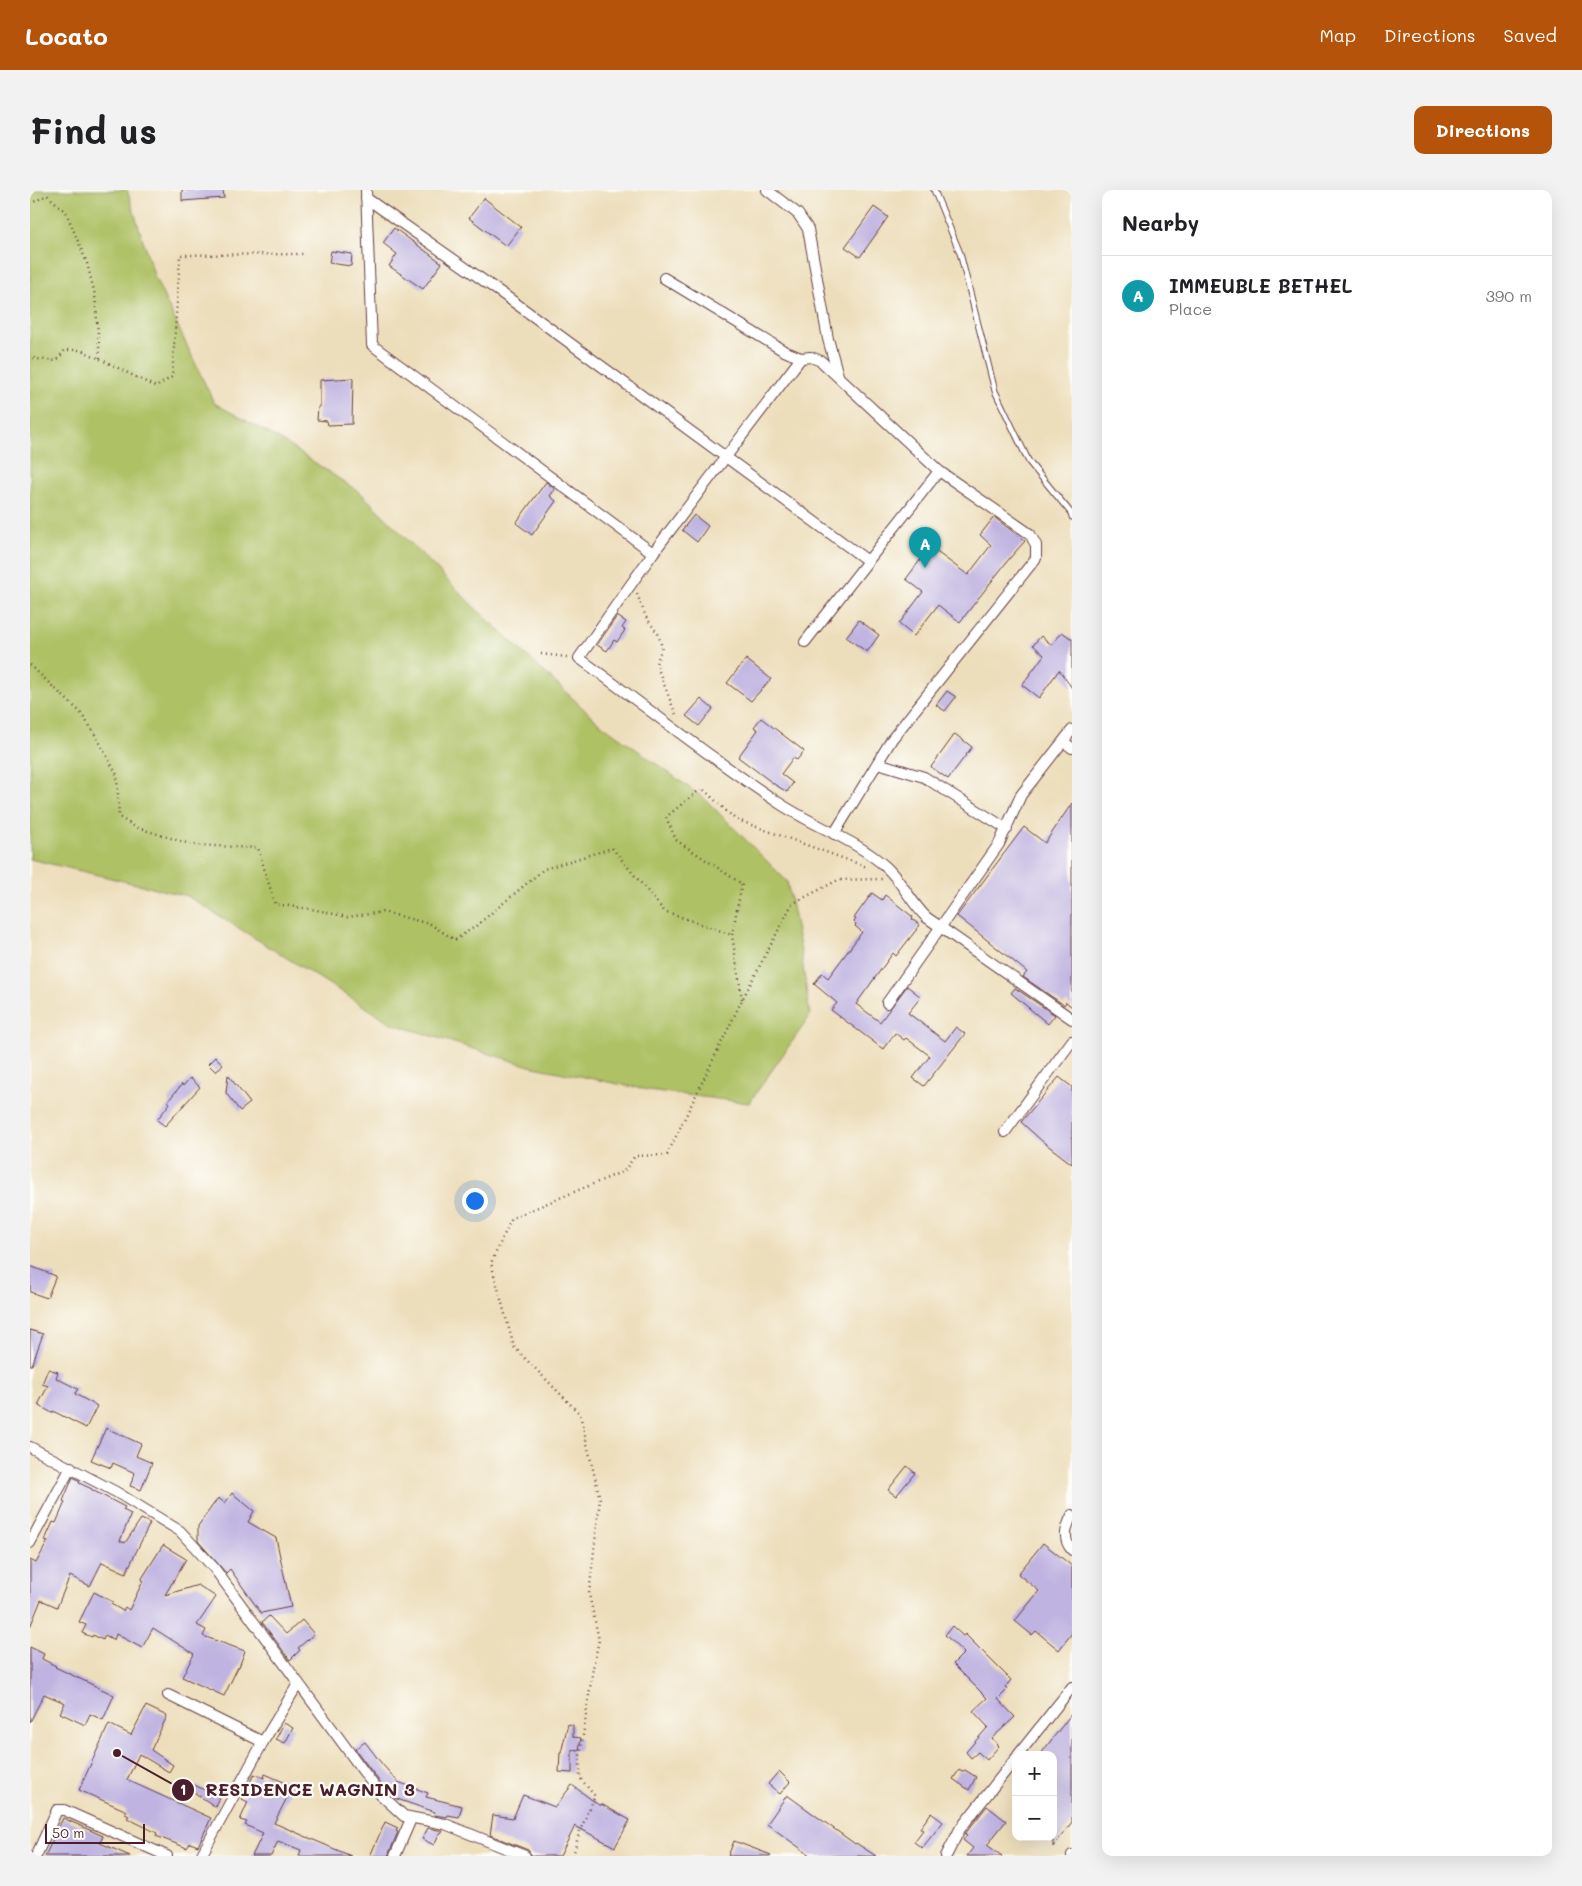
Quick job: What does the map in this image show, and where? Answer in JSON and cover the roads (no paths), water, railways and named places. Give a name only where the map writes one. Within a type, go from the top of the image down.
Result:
[{"type":"street","points":[[767,190],[798,214],[808,229],[828,339],[839,376]]},
{"type":"street","points":[[366,194],[868,561]]},
{"type":"street","points":[[366,194],[372,346],[654,553]]},
{"type":"street","points":[[664,278],[769,342],[801,358],[811,357],[822,361],[939,471],[1030,534],[1036,544],[1036,558],[892,739],[834,834]]},
{"type":"street","points":[[801,358],[639,573],[579,658],[779,803],[854,844],[885,867],[896,878],[915,906],[940,927],[1072,1019]]},
{"type":"street","points":[[804,642],[939,471]]},
{"type":"street","points":[[887,1003],[999,844],[1022,795],[1068,745],[1072,730]]},
{"type":"street","points":[[878,763],[924,777],[1006,828]]},
{"type":"street","points":[[1005,1132],[1072,1041]]},
{"type":"street","points":[[30,1447],[71,1467],[180,1531],[214,1568],[380,1794],[404,1816],[445,1824],[525,1856]]},
{"type":"street","points":[[30,1542],[71,1467]]},
{"type":"street","points":[[1072,1516],[1066,1530],[1066,1541],[1072,1550]]},
{"type":"street","points":[[201,1856],[263,1742],[298,1684]]},
{"type":"street","points":[[1021,1751],[1072,1687]]},
{"type":"street","points":[[168,1695],[263,1742]]},
{"type":"street","points":[[946,1856],[960,1829],[1012,1763]]},
{"type":"street","points":[[36,1856],[57,1810],[64,1810],[167,1856]]},
{"type":"street","points":[[395,1856],[411,1818]]},
{"type":"lane","points":[[934,190],[960,253],[995,391],[1029,462],[1071,513],[1072,517]]},
{"type":"place","name":"IMMEUBLE BETHEL","points":[[925,568]]},
{"type":"place","name":"RESIDENCE WAGNIN 3","points":[[117,1753]]}]
